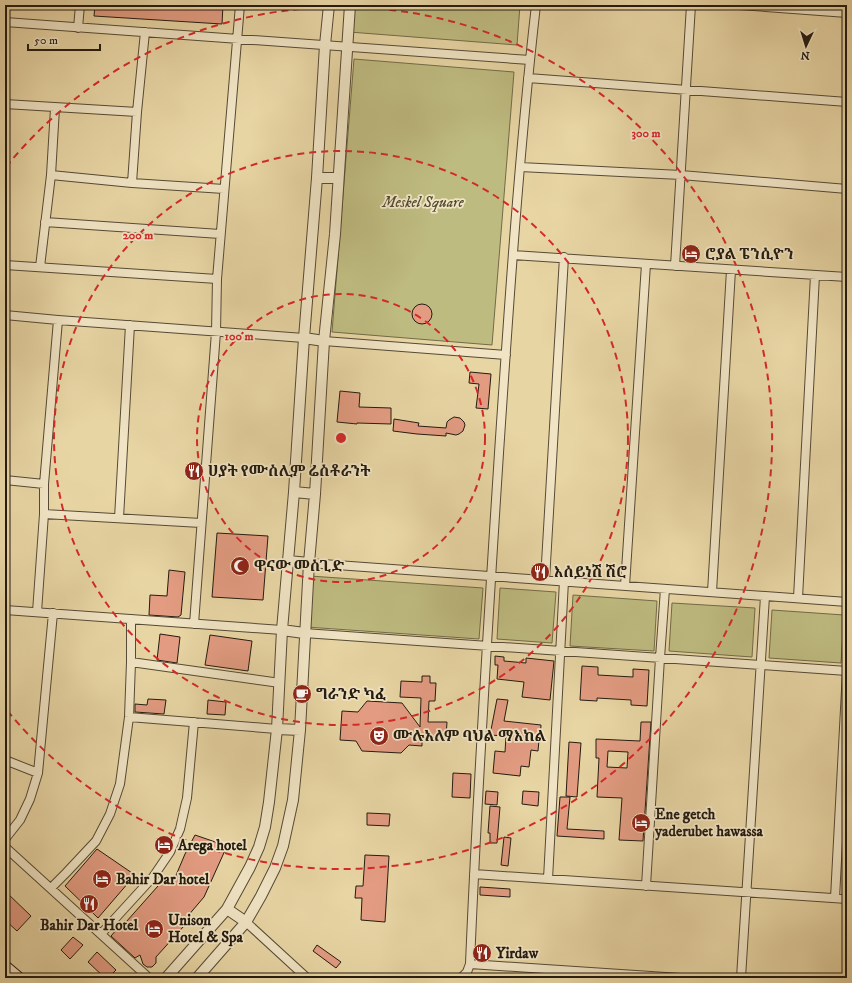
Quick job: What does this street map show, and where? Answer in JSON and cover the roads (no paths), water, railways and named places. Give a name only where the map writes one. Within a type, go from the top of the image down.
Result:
[{"type":"main road","points":[[5,967],[18,978]]},
{"type":"street","points":[[78,28],[80,5]]},
{"type":"street","points":[[194,624],[216,332],[216,279],[240,5]]},
{"type":"street","points":[[166,978],[227,909],[250,867],[266,827],[277,729],[282,630],[294,492],[329,5]]},
{"type":"street","points":[[197,978],[246,922],[265,889],[283,846],[293,800],[300,730],[304,633],[315,494],[324,342],[334,234],[350,5]]},
{"type":"street","points":[[462,978],[467,972],[470,964],[486,646],[506,355],[520,167],[536,5]]},
{"type":"street","points":[[675,266],[691,5]]},
{"type":"street","points":[[739,5],[847,13]]},
{"type":"street","points":[[5,22],[530,60]]},
{"type":"street","points":[[132,183],[145,32]]},
{"type":"street","points":[[528,78],[847,102]]},
{"type":"street","points":[[5,104],[137,112]]},
{"type":"street","points":[[40,267],[51,175],[56,108]]},
{"type":"street","points":[[520,167],[681,176],[847,189]]},
{"type":"street","points":[[51,175],[132,183],[224,189]]},
{"type":"street","points":[[317,178],[338,178]]},
{"type":"street","points":[[45,222],[220,234]]},
{"type":"street","points":[[513,255],[564,257],[646,264],[847,277]]},
{"type":"street","points":[[545,580],[564,257]]},
{"type":"street","points":[[625,586],[646,264]]},
{"type":"street","points":[[5,265],[216,279]]},
{"type":"street","points":[[712,592],[731,270]]},
{"type":"street","points":[[798,598],[815,275]]},
{"type":"street","points":[[5,315],[304,338],[324,342],[506,355]]},
{"type":"street","points":[[38,612],[44,514],[44,484],[58,320]]},
{"type":"street","points":[[119,518],[130,325]]},
{"type":"street","points":[[5,480],[44,484]]},
{"type":"street","points":[[294,492],[315,494]]},
{"type":"street","points":[[44,514],[201,523]]},
{"type":"street","points":[[288,561],[847,602]]},
{"type":"street","points":[[548,879],[564,581]]},
{"type":"street","points":[[646,886],[665,589]]},
{"type":"street","points":[[741,978],[765,596]]},
{"type":"street","points":[[5,610],[282,630],[304,633],[847,671],[835,898]]},
{"type":"street","points":[[5,839],[20,820],[30,799],[38,773],[53,613]]},
{"type":"street","points":[[51,888],[96,841],[110,814],[120,784],[129,717],[131,619]]},
{"type":"street","points":[[131,662],[280,683]]},
{"type":"street","points":[[129,717],[300,730]]},
{"type":"street","points":[[101,934],[153,877],[170,852],[180,829],[187,798],[194,722]]},
{"type":"street","points":[[5,760],[38,773]]},
{"type":"street","points":[[5,847],[149,978]]},
{"type":"street","points":[[474,874],[847,899]]},
{"type":"street","points":[[227,909],[246,922],[307,978]]},
{"type":"street","points":[[470,964],[681,978]]},
{"type":"place","name":"ሮያል ፔንሲዮን","points":[[691,254]]},
{"type":"place","name":"ሀያት የሙስሊም ሬስቶራንት","points":[[194,471]]},
{"type":"place","name":"ዋናው መስጊድ","points":[[240,566]]},
{"type":"place","name":"እሰይነሽ ሽሮ","points":[[540,572]]},
{"type":"place","name":"ግራንድ ካፈ","points":[[302,694]]},
{"type":"place","name":"ሙሉአለም ባህል ማእከል","points":[[379,736]]},
{"type":"place","name":"Ene getch yaderubet hawassa","points":[[641,823]]},
{"type":"place","name":"Arega hotel","points":[[164,845]]},
{"type":"place","name":"Bahir Dar hotel","points":[[102,879]]},
{"type":"place","name":"Bahir Dar Hotel","points":[[89,904]]},
{"type":"place","name":"Unison Hotel & Spa","points":[[154,929]]},
{"type":"place","name":"Yirdaw","points":[[482,953]]},
{"type":"park label","name":"Meskel Square","points":[[423,202]]}]
